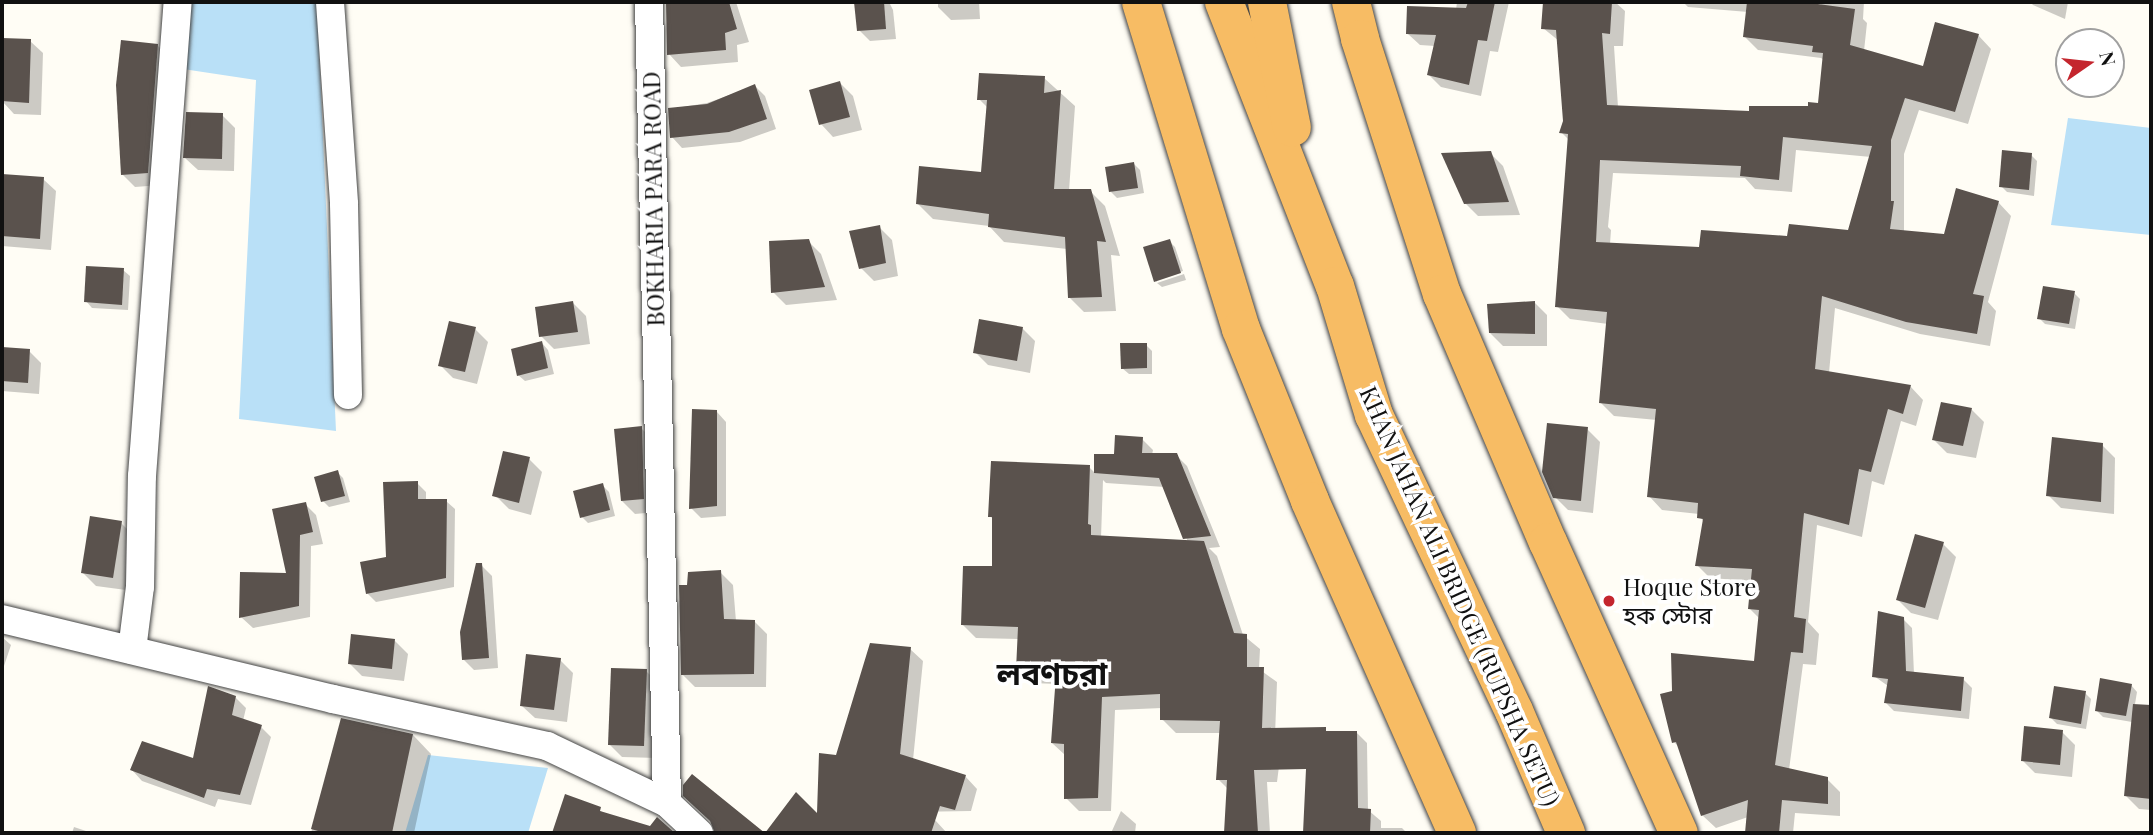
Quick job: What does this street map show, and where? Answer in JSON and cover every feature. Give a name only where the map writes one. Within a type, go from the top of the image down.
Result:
[{"type":"highway","points":[[1141,2],[1241,329],[1310,502],[1457,833]]},
{"type":"highway","points":[[1224,2],[1315,240]]},
{"type":"highway","points":[[1266,2],[1315,240]]},
{"type":"highway","points":[[1351,2],[1360,39],[1442,294],[1548,542],[1679,833]]},
{"type":"highway","name":"KHAN JAHAN ALI BRIDGE (RUPSHA SETU)","points":[[1315,240],[1335,286],[1374,415],[1514,711],[1566,833]]},
{"type":"street","points":[[132,650],[140,587],[142,477],[178,2]]},
{"type":"street","points":[[330,2],[344,204],[348,395]]},
{"type":"street","name":"BOKHARIA PARA ROAD","points":[[649,2],[667,803]]},
{"type":"street","points":[[2,619],[547,746],[667,803],[699,833]]},
{"type":"water","points":[[186,2],[317,2],[336,431],[239,419],[256,80],[183,69]]},
{"type":"water","points":[[2068,118],[2151,128],[2151,235],[2051,225]]},
{"type":"water","points":[[428,755],[548,768],[528,833],[405,833]]},
{"type":"building","points":[[666,2],[729,2],[737,29],[725,33],[726,50],[667,55]]},
{"type":"building","points":[[854,2],[884,2],[886,29],[857,31]]},
{"type":"building","points":[[1468,2],[1495,2],[1487,41],[1478,40],[1469,85],[1427,75],[1436,35],[1406,34],[1407,6],[1466,8]]},
{"type":"building","points":[[1543,2],[1612,2],[1610,34],[1602,33],[1607,105],[1749,111],[1749,106],[1808,106],[1808,102],[1818,103],[1823,53],[1812,52],[1813,46],[1743,37],[1747,2],[1803,2],[1855,9],[1850,45],[1923,66],[1935,22],[1979,34],[1955,112],[1905,98],[1891,140],[1891,201],[1894,201],[1890,229],[1944,234],[1956,188],[1999,201],[1973,294],[1984,296],[1977,334],[1906,322],[1822,296],[1815,369],[1911,385],[1903,414],[1888,409],[1871,472],[1859,469],[1849,525],[1804,513],[1794,617],[1806,619],[1803,653],[1791,652],[1775,765],[1828,777],[1828,804],[1782,800],[1779,833],[1745,833],[1748,800],[1701,816],[1676,742],[1672,743],[1660,694],[1672,691],[1671,653],[1754,661],[1759,610],[1748,609],[1752,569],[1695,566],[1703,519],[1697,518],[1698,503],[1647,497],[1656,409],[1599,403],[1607,312],[1555,307],[1568,134],[1559,133],[1563,121],[1556,30],[1541,29]],"holes":[[[1783,137],[1872,146],[1848,230],[1789,224],[1787,236],[1701,230],[1699,247],[1596,242],[1600,160],[1741,166],[1740,176],[1779,180]]]},
{"type":"building","points":[[2,38],[31,39],[29,103],[2,101]]},
{"type":"building","points":[[121,40],[158,44],[148,173],[121,175],[116,85]]},
{"type":"building","points":[[979,73],[1045,76],[1044,93],[1061,90],[1054,189],[1091,189],[1106,242],[1097,241],[1102,297],[1068,298],[1065,237],[988,227],[989,214],[916,204],[919,166],[981,172],[987,100],[977,100]]},
{"type":"building","points":[[840,81],[850,117],[819,125],[809,90]]},
{"type":"building","points":[[755,84],[767,119],[729,132],[670,138],[668,108],[707,104]]},
{"type":"building","points":[[186,112],[223,113],[222,159],[183,158]]},
{"type":"building","points":[[2002,150],[2032,153],[2029,190],[1999,187]]},
{"type":"building","points":[[1491,151],[1509,202],[1464,204],[1441,153]]},
{"type":"building","points":[[1134,162],[1138,188],[1109,192],[1105,167]]},
{"type":"building","points":[[2,174],[44,177],[40,239],[2,236]]},
{"type":"building","points":[[880,225],[886,263],[859,269],[849,231]]},
{"type":"building","points":[[809,239],[825,287],[771,293],[769,241]]},
{"type":"building","points":[[1170,239],[1181,273],[1154,282],[1143,247]]},
{"type":"building","points":[[86,266],[124,268],[122,305],[84,302]]},
{"type":"building","points":[[2043,286],[2075,291],[2069,324],[2037,319]]},
{"type":"building","points":[[573,301],[578,332],[539,337],[535,307]]},
{"type":"building","points":[[1535,301],[1535,334],[1489,333],[1487,304]]},
{"type":"building","points":[[979,319],[1023,327],[1017,361],[973,353]]},
{"type":"building","points":[[449,321],[476,327],[465,372],[438,366]]},
{"type":"building","points":[[542,341],[548,368],[517,376],[511,349]]},
{"type":"building","points":[[1120,343],[1147,343],[1147,368],[1121,369]]},
{"type":"building","points":[[2,347],[30,349],[28,383],[2,381]]},
{"type":"building","points":[[1941,402],[1972,408],[1963,446],[1932,440]]},
{"type":"building","points":[[692,409],[717,410],[717,506],[689,509]]},
{"type":"building","points":[[1547,423],[1588,427],[1581,501],[1553,498],[1542,472]]},
{"type":"building","points":[[642,426],[644,499],[621,501],[614,429]]},
{"type":"building","points":[[1115,435],[1143,437],[1142,453],[1177,453],[1211,536],[1183,539],[1159,478],[1094,473],[1094,454],[1114,454]]},
{"type":"building","points":[[2052,437],[2103,443],[2101,502],[2046,496]]},
{"type":"building","points":[[503,451],[530,457],[519,503],[492,496]]},
{"type":"building","points":[[991,461],[1090,465],[1088,524],[1091,525],[1091,535],[1204,541],[1234,633],[1247,634],[1247,667],[1264,667],[1262,728],[1326,727],[1326,731],[1357,731],[1358,808],[1371,809],[1370,833],[1303,833],[1306,769],[1254,770],[1258,833],[1224,833],[1227,780],[1216,780],[1220,721],[1160,720],[1160,694],[1102,697],[1098,798],[1064,799],[1064,744],[1051,743],[1056,675],[1053,675],[1053,671],[1016,670],[1018,627],[961,625],[963,566],[992,566],[992,517],[988,517]]},
{"type":"building","points":[[338,470],[345,496],[321,502],[314,477]]},
{"type":"building","points":[[418,481],[418,499],[447,499],[446,578],[366,594],[360,562],[386,557],[383,482]]},
{"type":"building","points":[[603,483],[610,510],[580,518],[573,491]]},
{"type":"building","points":[[306,502],[313,532],[300,535],[299,606],[239,618],[240,572],[286,573],[272,509]]},
{"type":"building","points":[[90,516],[122,521],[113,578],[81,573]]},
{"type":"building","points":[[1915,534],[1944,542],[1925,608],[1896,600]]},
{"type":"building","points":[[476,563],[482,563],[489,658],[462,660],[460,632]]},
{"type":"building","points":[[721,570],[724,619],[755,620],[754,674],[681,675],[679,585],[687,585],[688,572]]},
{"type":"building","points":[[1878,611],[1904,617],[1906,671],[1964,677],[1961,711],[1884,703],[1888,679],[1872,677]]},
{"type":"building","points":[[351,634],[395,639],[392,669],[348,664]]},
{"type":"building","points":[[870,643],[911,647],[900,754],[966,775],[955,810],[940,806],[931,833],[765,833],[796,792],[817,813],[819,753],[836,755]]},
{"type":"building","points":[[526,654],[561,658],[554,710],[520,706]]},
{"type":"building","points":[[611,668],[647,669],[644,746],[608,745]]},
{"type":"building","points":[[2100,678],[2132,684],[2126,716],[2095,711]]},
{"type":"building","points":[[208,686],[236,696],[232,715],[262,725],[240,795],[207,789],[204,798],[130,770],[142,741],[193,758]]},
{"type":"building","points":[[2054,686],[2086,691],[2081,724],[2049,718]]},
{"type":"building","points":[[2133,704],[2151,705],[2151,799],[2124,796]]},
{"type":"building","points":[[341,718],[413,734],[392,833],[325,833],[311,829]]},
{"type":"building","points":[[2024,726],[2063,730],[2060,765],[2021,761]]},
{"type":"building","points":[[692,774],[765,833],[715,833],[710,821],[683,796],[683,785]]},
{"type":"building","points":[[565,794],[601,807],[600,811],[650,826],[657,817],[675,833],[552,833]]},
{"type":"place","name":"Hoque Store হক স্টোর","points":[[1609,601]]},
{"type":"district","name":"লবণচরা","points":[[1052,672]]}]
